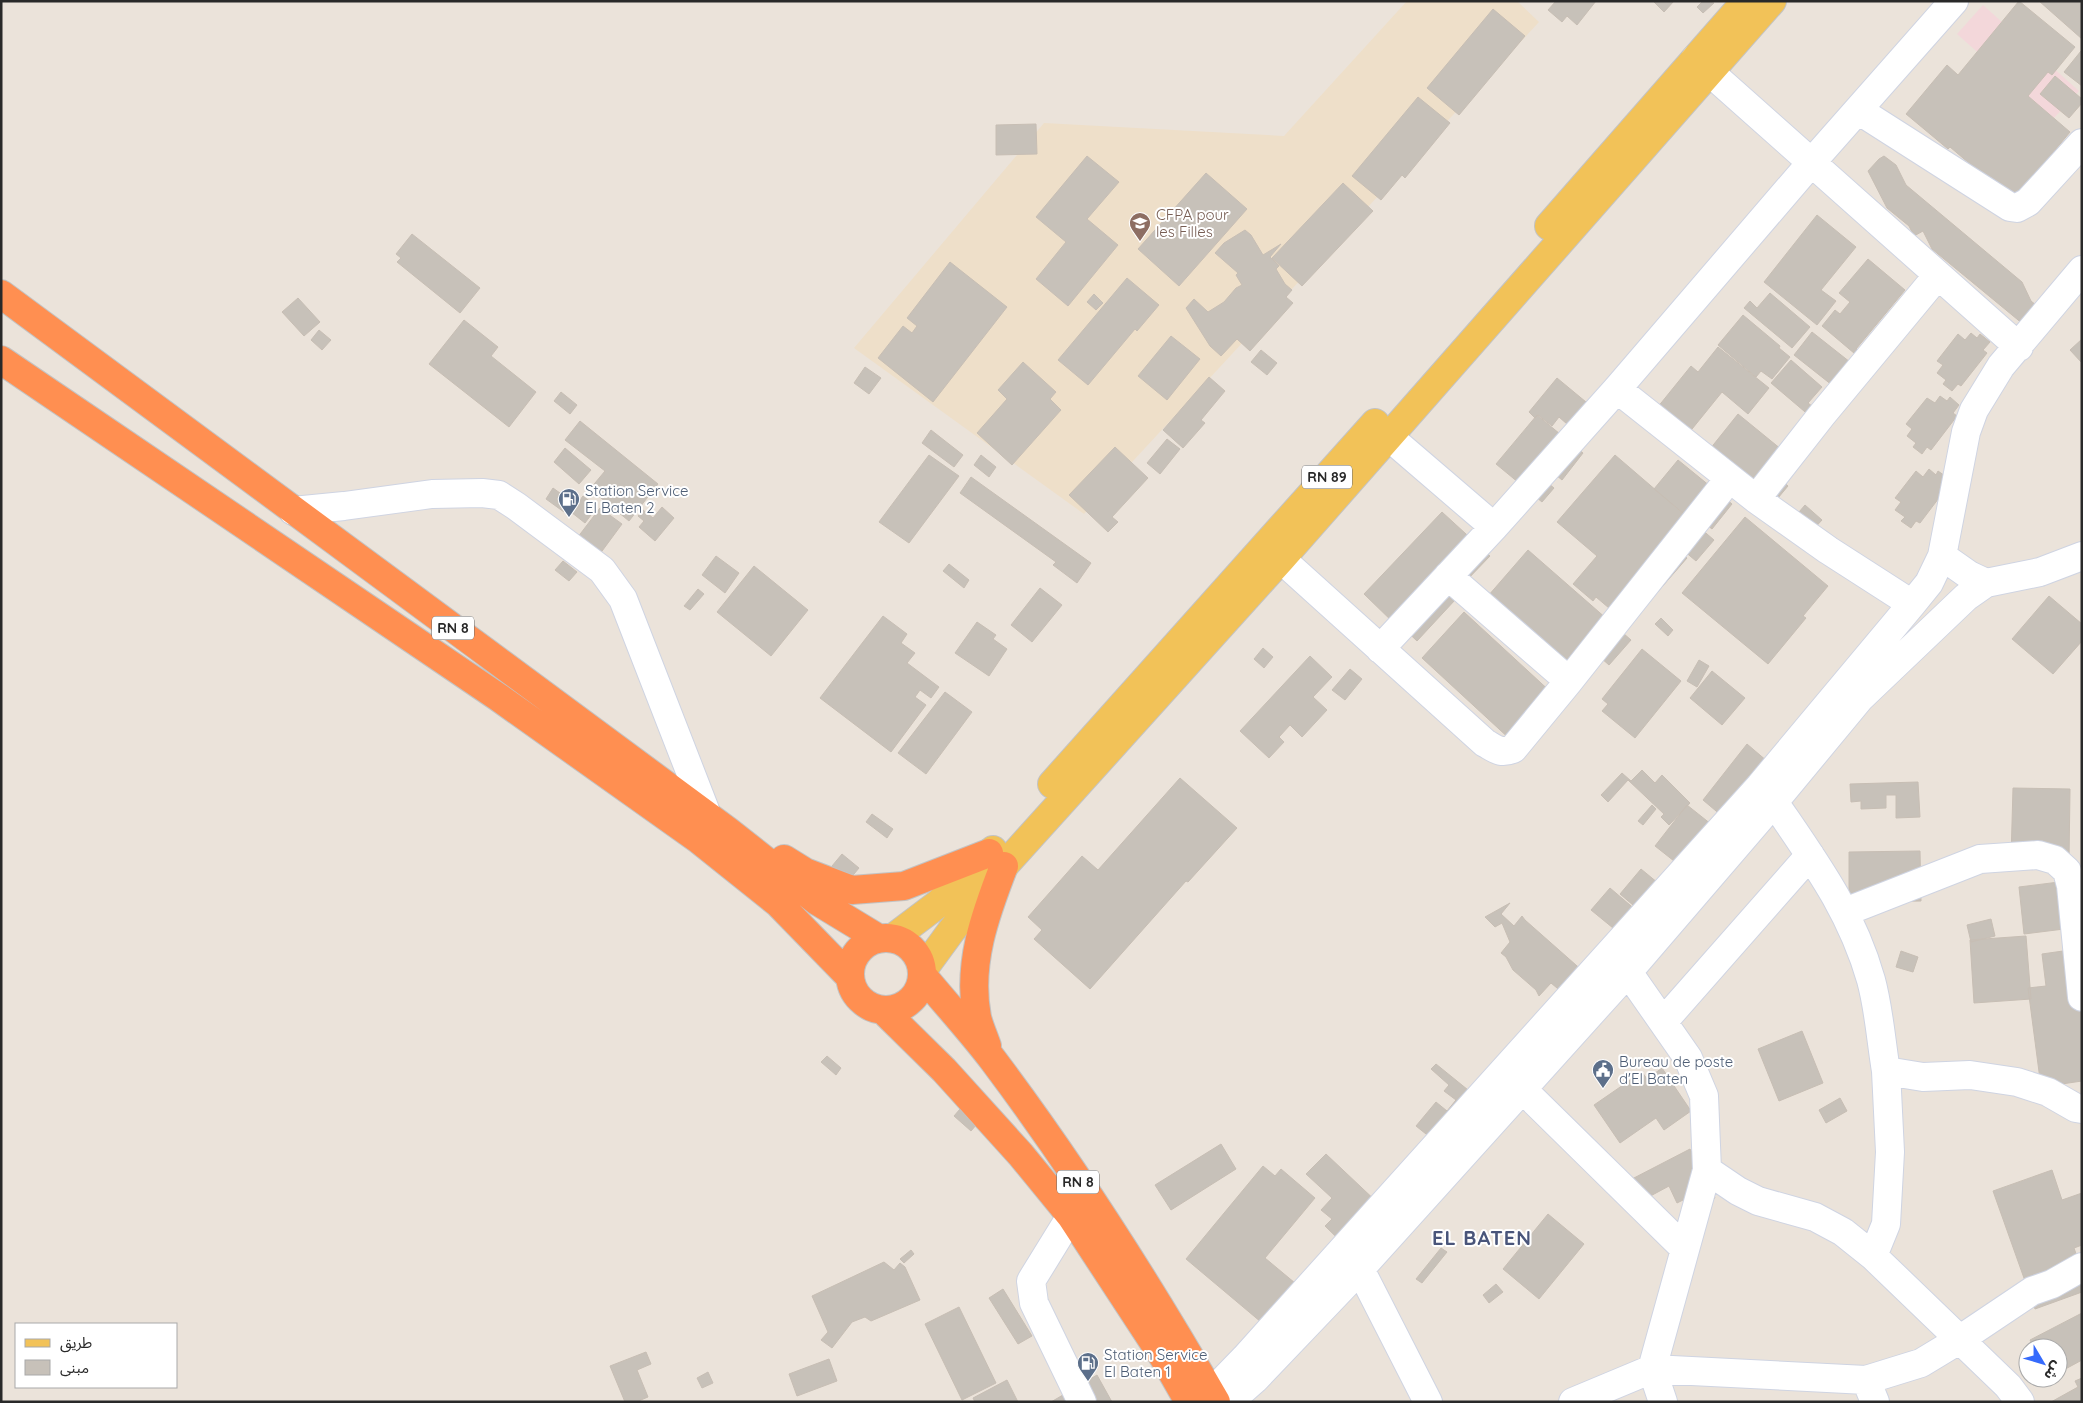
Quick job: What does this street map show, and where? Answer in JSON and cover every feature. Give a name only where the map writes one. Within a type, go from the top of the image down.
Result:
[{"type":"highway","name":"RN 8","points":[[1,294],[292,511],[718,823],[817,901],[886,938]]},
{"type":"highway","name":"RN 8","points":[[1,360],[498,697],[698,839],[778,903],[849,976]]},
{"type":"highway","points":[[718,823],[804,872],[852,890],[904,886],[996,860],[978,943],[975,984],[977,1017],[992,1059]]},
{"type":"highway","points":[[886,938],[905,943],[915,952],[921,963],[922,974],[920,988],[906,1005],[895,1010],[884,1011],[871,1008],[860,1000],[852,989],[849,976],[852,959],[857,952],[863,946],[886,938]]},
{"type":"highway","name":"RN 8","points":[[922,974],[992,1059],[1134,1264],[1208,1400]]},
{"type":"highway","name":"RN 8","points":[[884,1011],[944,1070],[1022,1155],[1071,1216],[1164,1358],[1208,1400]]},
{"type":"main road","name":"RN 89","points":[[886,938],[938,904],[996,860],[1347,469],[1443,348],[1702,65],[1746,1]]},
{"type":"main road","points":[[922,974],[996,860],[1281,559],[1347,469],[1388,436],[1702,65],[1772,1]]},
{"type":"street","points":[[1380,649],[1494,527],[1617,389],[1811,163],[1954,1]]},
{"type":"street","points":[[1702,65],[2019,346]]},
{"type":"street","points":[[1858,110],[2010,207],[2023,205],[2032,198],[2082,144]]},
{"type":"street","points":[[1208,1400],[1344,1247],[1513,1080],[1628,972],[1767,794],[1819,729],[1850,694],[1928,583],[1942,556],[1966,432],[1971,417],[2001,366],[2082,270]]},
{"type":"street","points":[[1756,499],[1821,416],[1938,275]]},
{"type":"street","points":[[1617,389],[1756,499],[1828,550],[1912,604]]},
{"type":"street","points":[[1388,436],[1494,527]]},
{"type":"street","points":[[1281,559],[1485,743],[1504,752],[1512,750],[1569,681],[1729,478]]},
{"type":"street","points":[[292,511],[440,493],[498,495],[516,506],[602,570],[623,599],[718,823]]},
{"type":"street","points":[[1942,556],[1969,575],[1986,582]]},
{"type":"street","points":[[1850,694],[1986,582],[2040,572],[2082,556]]},
{"type":"street","points":[[1448,576],[1569,681]]},
{"type":"street","points":[[1767,794],[1836,895],[1854,932],[1871,982],[1886,1071],[1890,1152],[1886,1224],[1873,1256]]},
{"type":"street","points":[[1208,1400],[1255,1379],[1360,1269],[1513,1080],[1610,952],[1767,794]]},
{"type":"street","points":[[1663,1022],[1810,855]]},
{"type":"street","points":[[1845,912],[1980,859],[2038,855],[2055,860],[2067,871],[2071,886],[2082,997]]},
{"type":"street","points":[[1610,952],[1628,972],[1688,1058],[1704,1096],[1706,1170],[1652,1369],[1663,1402]]},
{"type":"street","points":[[1886,1071],[1923,1077],[1970,1075],[2017,1082],[2048,1092],[2082,1109]]},
{"type":"street","points":[[1513,1080],[1685,1249]]},
{"type":"street","points":[[1706,1170],[1738,1191],[1758,1200],[1814,1217],[1843,1232],[1873,1256],[1917,1297],[2008,1386],[2020,1402]]},
{"type":"street","points":[[1071,1216],[1031,1281],[1034,1303],[1082,1402]]},
{"type":"street","points":[[1344,1247],[1360,1269],[1428,1402]]},
{"type":"street","points":[[1573,1402],[1652,1369],[1871,1391],[1959,1340],[2032,1292],[2052,1284],[2082,1267]]},
{"type":"shaded area","name":"CFPA pour les Filles","points":[[1407,1],[1517,1],[1539,22],[1084,514],[854,348],[1044,123],[1284,136]]},
{"type":"shaded area","points":[[1983,5],[2079,91],[2053,119],[1957,34]]},
{"type":"building","points":[[1556,1],[1596,1],[1577,25],[1567,16],[1562,22],[1548,10]]},
{"type":"building","points":[[1653,1],[1674,1],[1664,12]]},
{"type":"building","points":[[1703,1],[1714,3],[1703,13],[1697,7]]},
{"type":"building","points":[[2019,1],[2075,47],[2052,75],[2048,72],[2028,96],[2070,132],[2051,155],[2066,168],[2028,213],[1950,147],[1948,149],[1906,114],[1947,65],[1958,75]]},
{"type":"building","points":[[2039,1],[2082,1],[2082,39]]},
{"type":"building","points":[[1493,9],[1525,36],[1459,115],[1427,88]]},
{"type":"building","points":[[2082,52],[2082,86],[2064,72]]},
{"type":"building","points":[[2055,76],[2082,99],[2082,103],[2069,118],[2040,94]]},
{"type":"building","points":[[1418,97],[1450,123],[1405,178],[1402,175],[1381,200],[1352,176]]},
{"type":"building","points":[[1036,124],[1037,154],[996,155],[996,125]]},
{"type":"building","points":[[1087,156],[1119,182],[1087,219],[1118,245],[1068,306],[1036,279],[1066,242],[1036,217]]},
{"type":"building","points":[[1884,156],[1896,165],[1906,185],[2022,282],[2031,301],[2048,315],[2029,329],[1932,249],[1923,231],[1914,236],[1909,226],[1887,208],[1868,171]]},
{"type":"building","points":[[1206,173],[1247,209],[1179,286],[1138,249]]},
{"type":"building","points":[[1343,183],[1373,211],[1302,286],[1272,258]]},
{"type":"building","points":[[1817,215],[1856,247],[1821,290],[1836,301],[1817,325],[1764,282]]},
{"type":"building","points":[[1245,230],[1251,235],[1263,255],[1281,244],[1270,257],[1279,266],[1276,269],[1285,284],[1292,290],[1286,297],[1293,303],[1250,351],[1237,339],[1221,356],[1210,346],[1186,308],[1194,299],[1208,312],[1224,302],[1236,288],[1242,285],[1236,275],[1238,273],[1215,253],[1224,243]]},
{"type":"building","points":[[412,234],[480,288],[460,313],[397,262],[401,258],[396,254]]},
{"type":"building","points":[[1868,259],[1905,290],[1856,349],[1864,356],[1861,359],[1822,326],[1835,310],[1840,314],[1850,302],[1839,293]]},
{"type":"building","points":[[950,262],[1007,307],[933,402],[878,358],[903,326],[912,333],[917,326],[907,318]]},
{"type":"building","points":[[1127,278],[1159,305],[1137,331],[1135,329],[1088,385],[1058,360]]},
{"type":"building","points":[[1770,293],[1810,327],[1792,348],[1744,308],[1750,301],[1757,308]]},
{"type":"building","points":[[1094,294],[1103,303],[1096,310],[1087,302]]},
{"type":"building","points":[[298,298],[320,322],[304,336],[282,312]]},
{"type":"building","points":[[1743,315],[1780,346],[1779,348],[1790,357],[1772,379],[1761,371],[1756,377],[1718,345]]},
{"type":"building","points":[[464,320],[498,347],[491,356],[536,392],[509,427],[429,364]]},
{"type":"building","points":[[319,330],[331,340],[322,350],[311,340]]},
{"type":"building","points":[[1812,332],[1855,366],[1837,389],[1794,355]]},
{"type":"building","points":[[1971,333],[1977,338],[1980,334],[1990,342],[1983,350],[1987,353],[1961,386],[1958,384],[1952,391],[1943,384],[1946,380],[1937,373],[1943,365],[1937,361],[1958,334],[1965,340]]},
{"type":"building","points":[[1171,336],[1200,359],[1167,400],[1138,376]]},
{"type":"building","points":[[2082,339],[2082,363],[2070,350]]},
{"type":"building","points":[[1718,347],[1769,388],[1748,414],[1722,392],[1688,434],[1657,408],[1691,366],[1698,372]]},
{"type":"building","points":[[1261,350],[1277,363],[1267,375],[1251,362]]},
{"type":"building","points":[[1791,360],[1822,387],[1808,403],[1817,410],[1811,417],[1771,383]]},
{"type":"building","points":[[1023,362],[1056,392],[1050,399],[1061,410],[1012,465],[977,433],[1007,399],[998,390]]},
{"type":"building","points":[[865,367],[881,378],[869,394],[854,383]]},
{"type":"building","points":[[1209,377],[1225,391],[1201,420],[1205,423],[1183,448],[1163,430]]},
{"type":"building","points":[[1557,378],[1586,402],[1567,424],[1559,417],[1552,426],[1538,415],[1535,418],[1529,412]]},
{"type":"building","points":[[561,392],[577,405],[570,414],[554,401]]},
{"type":"building","points":[[1940,396],[1947,401],[1950,397],[1959,405],[1953,413],[1957,416],[1931,450],[1927,447],[1922,454],[1913,447],[1916,443],[1907,436],[1912,429],[1906,424],[1927,398],[1935,403]]},
{"type":"building","points":[[1738,414],[1798,463],[1783,481],[1788,486],[1773,504],[1706,454]]},
{"type":"building","points":[[1537,415],[1583,453],[1562,480],[1545,466],[1538,475],[1554,488],[1542,502],[1496,464]]},
{"type":"building","points":[[580,421],[658,484],[629,521],[590,489],[605,471],[565,440]]},
{"type":"building","points":[[931,430],[963,455],[954,467],[922,443]]},
{"type":"building","points":[[1167,439],[1180,449],[1160,474],[1147,463]]},
{"type":"building","points":[[1115,447],[1148,478],[1112,517],[1118,522],[1108,532],[1069,495]]},
{"type":"building","points":[[565,448],[591,470],[579,484],[554,462]]},
{"type":"building","points":[[929,455],[959,476],[909,543],[879,522]]},
{"type":"building","points":[[981,455],[996,467],[989,477],[974,465]]},
{"type":"building","points":[[1615,455],[1714,540],[1696,561],[1677,545],[1675,548],[1687,558],[1629,625],[1596,597],[1593,601],[1573,584],[1597,556],[1557,522]]},
{"type":"building","points":[[1678,460],[1732,504],[1712,529],[1703,522],[1699,526],[1654,489]]},
{"type":"building","points":[[1929,469],[1936,475],[1938,471],[1948,478],[1945,490],[1920,523],[1916,521],[1911,528],[1901,521],[1905,517],[1895,510],[1901,502],[1895,498],[1916,471],[1923,477]]},
{"type":"building","points":[[971,477],[1091,563],[1077,583],[1053,565],[1056,562],[960,493]]},
{"type":"building","points":[[553,488],[571,501],[564,512],[546,499]]},
{"type":"building","points":[[583,496],[597,507],[585,523],[571,512]]},
{"type":"building","points":[[1805,505],[1822,520],[1810,533],[1793,519]]},
{"type":"building","points":[[662,507],[674,518],[655,541],[639,527],[644,521],[638,516],[643,510],[653,518]]},
{"type":"building","points":[[600,508],[622,524],[591,566],[568,550]]},
{"type":"building","points":[[1442,512],[1490,556],[1465,582],[1468,586],[1417,641],[1399,624],[1397,626],[1364,594]]},
{"type":"building","points":[[1745,517],[1828,586],[1803,616],[1806,618],[1768,664],[1682,593]]},
{"type":"building","points":[[1528,550],[1631,640],[1609,665],[1592,650],[1573,671],[1488,596]]},
{"type":"building","points":[[716,556],[739,573],[725,593],[702,575]]},
{"type":"building","points":[[563,561],[577,572],[569,581],[555,570]]},
{"type":"building","points":[[949,564],[969,580],[964,588],[943,571]]},
{"type":"building","points":[[754,566],[808,610],[771,656],[717,612]]},
{"type":"building","points":[[1040,588],[1062,605],[1032,642],[1011,625]]},
{"type":"building","points":[[698,589],[704,594],[690,610],[684,606]]},
{"type":"building","points":[[2049,596],[2082,624],[2082,641],[2053,674],[2012,639]]},
{"type":"building","points":[[1464,612],[1554,695],[1512,741],[1422,658]]},
{"type":"building","points":[[883,616],[907,634],[901,643],[915,653],[907,663],[939,687],[931,698],[920,690],[915,697],[926,705],[891,752],[820,698]]},
{"type":"building","points":[[1661,618],[1673,630],[1668,636],[1655,624]]},
{"type":"building","points":[[977,622],[996,635],[993,639],[1007,649],[989,676],[955,653]]},
{"type":"building","points":[[1263,648],[1273,657],[1264,668],[1254,659]]},
{"type":"building","points":[[1642,649],[1681,681],[1635,738],[1602,711],[1608,704],[1602,699]]},
{"type":"building","points":[[1310,656],[1332,677],[1313,697],[1327,710],[1302,737],[1290,725],[1279,737],[1284,742],[1269,758],[1240,731]]},
{"type":"building","points":[[1699,660],[1709,666],[1697,687],[1687,681]]},
{"type":"building","points":[[1350,669],[1362,679],[1345,700],[1332,690]]},
{"type":"building","points":[[1712,671],[1745,698],[1722,725],[1690,698]]},
{"type":"building","points":[[945,692],[972,712],[926,774],[898,753]]},
{"type":"building","points":[[1747,744],[1781,773],[1735,827],[1703,800]]},
{"type":"building","points":[[1642,770],[1655,783],[1662,775],[1690,803],[1669,825],[1661,817],[1664,814],[1628,780],[1608,802],[1601,795],[1622,773],[1631,781]]},
{"type":"building","points":[[1180,778],[1237,828],[1188,882],[1186,881],[1090,989],[1034,939],[1042,930],[1028,917],[1082,856],[1098,870]]},
{"type":"building","points":[[1918,782],[1920,817],[1896,818],[1896,795],[1886,795],[1886,808],[1861,809],[1861,801],[1851,802],[1850,784]]},
{"type":"building","points":[[2013,788],[2070,789],[2069,860],[2011,859]]},
{"type":"building","points":[[1652,805],[1656,809],[1643,825],[1638,821]]},
{"type":"building","points":[[1687,805],[1736,844],[1693,876],[1655,846]]},
{"type":"building","points":[[872,814],[893,829],[887,838],[866,822]]},
{"type":"building","points":[[1920,851],[1921,901],[1849,902],[1849,852]]},
{"type":"building","points":[[842,854],[859,868],[849,880],[832,866]]},
{"type":"building","points":[[1641,869],[1675,897],[1654,923],[1620,894]]},
{"type":"building","points":[[2075,880],[2080,927],[2024,934],[2019,887]]},
{"type":"building","points":[[1610,888],[1664,934],[1646,955],[1591,910]]},
{"type":"building","points":[[1510,903],[1501,914],[1514,926],[1522,916],[1602,988],[1563,993],[1551,983],[1539,996],[1536,990],[1513,970],[1506,957],[1501,953],[1510,942],[1502,923],[1495,927],[1485,917]]},
{"type":"building","points":[[1991,919],[1995,936],[1971,942],[1967,925]]},
{"type":"building","points":[[2026,936],[2031,999],[1974,1003],[1970,940]]},
{"type":"building","points":[[2077,949],[2082,982],[2082,1081],[2041,1087],[2028,988],[2046,986],[2042,954]]},
{"type":"building","points":[[1901,951],[1918,957],[1913,972],[1896,967]]},
{"type":"building","points":[[1802,1031],[1823,1083],[1779,1101],[1758,1049]]},
{"type":"building","points":[[827,1056],[841,1068],[836,1075],[821,1062]]},
{"type":"building","points":[[1436,1064],[1473,1094],[1451,1154],[1416,1126],[1436,1102],[1447,1111],[1456,1100],[1444,1091],[1449,1085],[1431,1069]]},
{"type":"building","points":[[1662,1068],[1691,1111],[1664,1130],[1656,1118],[1620,1143],[1594,1105],[1642,1072],[1647,1079]]},
{"type":"building","points":[[1840,1098],[1847,1111],[1826,1123],[1819,1110]]},
{"type":"building","points":[[960,1109],[977,1124],[971,1131],[954,1116]]},
{"type":"building","points":[[1221,1144],[1236,1169],[1171,1210],[1155,1185]]},
{"type":"building","points":[[1690,1149],[1715,1198],[1691,1211],[1685,1199],[1677,1203],[1669,1186],[1643,1200],[1632,1179]]},
{"type":"building","points":[[1326,1154],[1398,1222],[1358,1258],[1325,1226],[1332,1219],[1321,1210],[1332,1198],[1306,1174]]},
{"type":"building","points":[[1263,1166],[1275,1176],[1281,1169],[1315,1198],[1265,1258],[1313,1298],[1280,1338],[1186,1259]]},
{"type":"building","points":[[2052,1170],[2062,1200],[2082,1193],[2082,1245],[2074,1248],[2082,1271],[2082,1292],[2035,1309],[1993,1191]]},
{"type":"building","points":[[1548,1214],[1584,1244],[1539,1299],[1503,1269]]},
{"type":"building","points":[[1441,1248],[1447,1252],[1422,1283],[1416,1279]]},
{"type":"building","points":[[911,1250],[914,1254],[904,1263],[900,1259]]},
{"type":"building","points":[[884,1262],[894,1270],[900,1263],[905,1267],[920,1300],[871,1321],[865,1317],[852,1322],[832,1348],[821,1340],[828,1332],[812,1296]]},
{"type":"building","points":[[1496,1284],[1503,1292],[1489,1303],[1483,1295]]},
{"type":"building","points":[[1003,1289],[1032,1336],[1018,1344],[989,1298]]},
{"type":"building","points":[[959,1307],[996,1383],[962,1400],[925,1324]]},
{"type":"building","points":[[2082,1313],[2082,1360],[2068,1368],[2068,1338],[2034,1338]]},
{"type":"building","points":[[646,1352],[651,1364],[637,1370],[648,1397],[636,1402],[625,1402],[610,1366]]},
{"type":"building","points":[[829,1359],[837,1381],[797,1396],[789,1374]]},
{"type":"building","points":[[708,1372],[713,1383],[702,1388],[697,1378]]},
{"type":"building","points":[[1097,1375],[1112,1402],[1051,1402]]},
{"type":"building","points":[[2082,1378],[2082,1402],[2051,1402],[2078,1387],[2075,1381]]},
{"type":"building","points":[[1007,1380],[1018,1402],[975,1402],[973,1398]]},
{"type":"place","name":"CFPA pour les Filles","points":[[1140,242]]},
{"type":"place","name":"Station Service El Baten 2","points":[[569,518]]},
{"type":"place","name":"Bureau de poste d'El Baten","points":[[1603,1089]]},
{"type":"place","name":"Station Service El Baten 1","points":[[1088,1382]]},
{"type":"district","name":"EL BATEN","points":[[1482,1237]]}]
